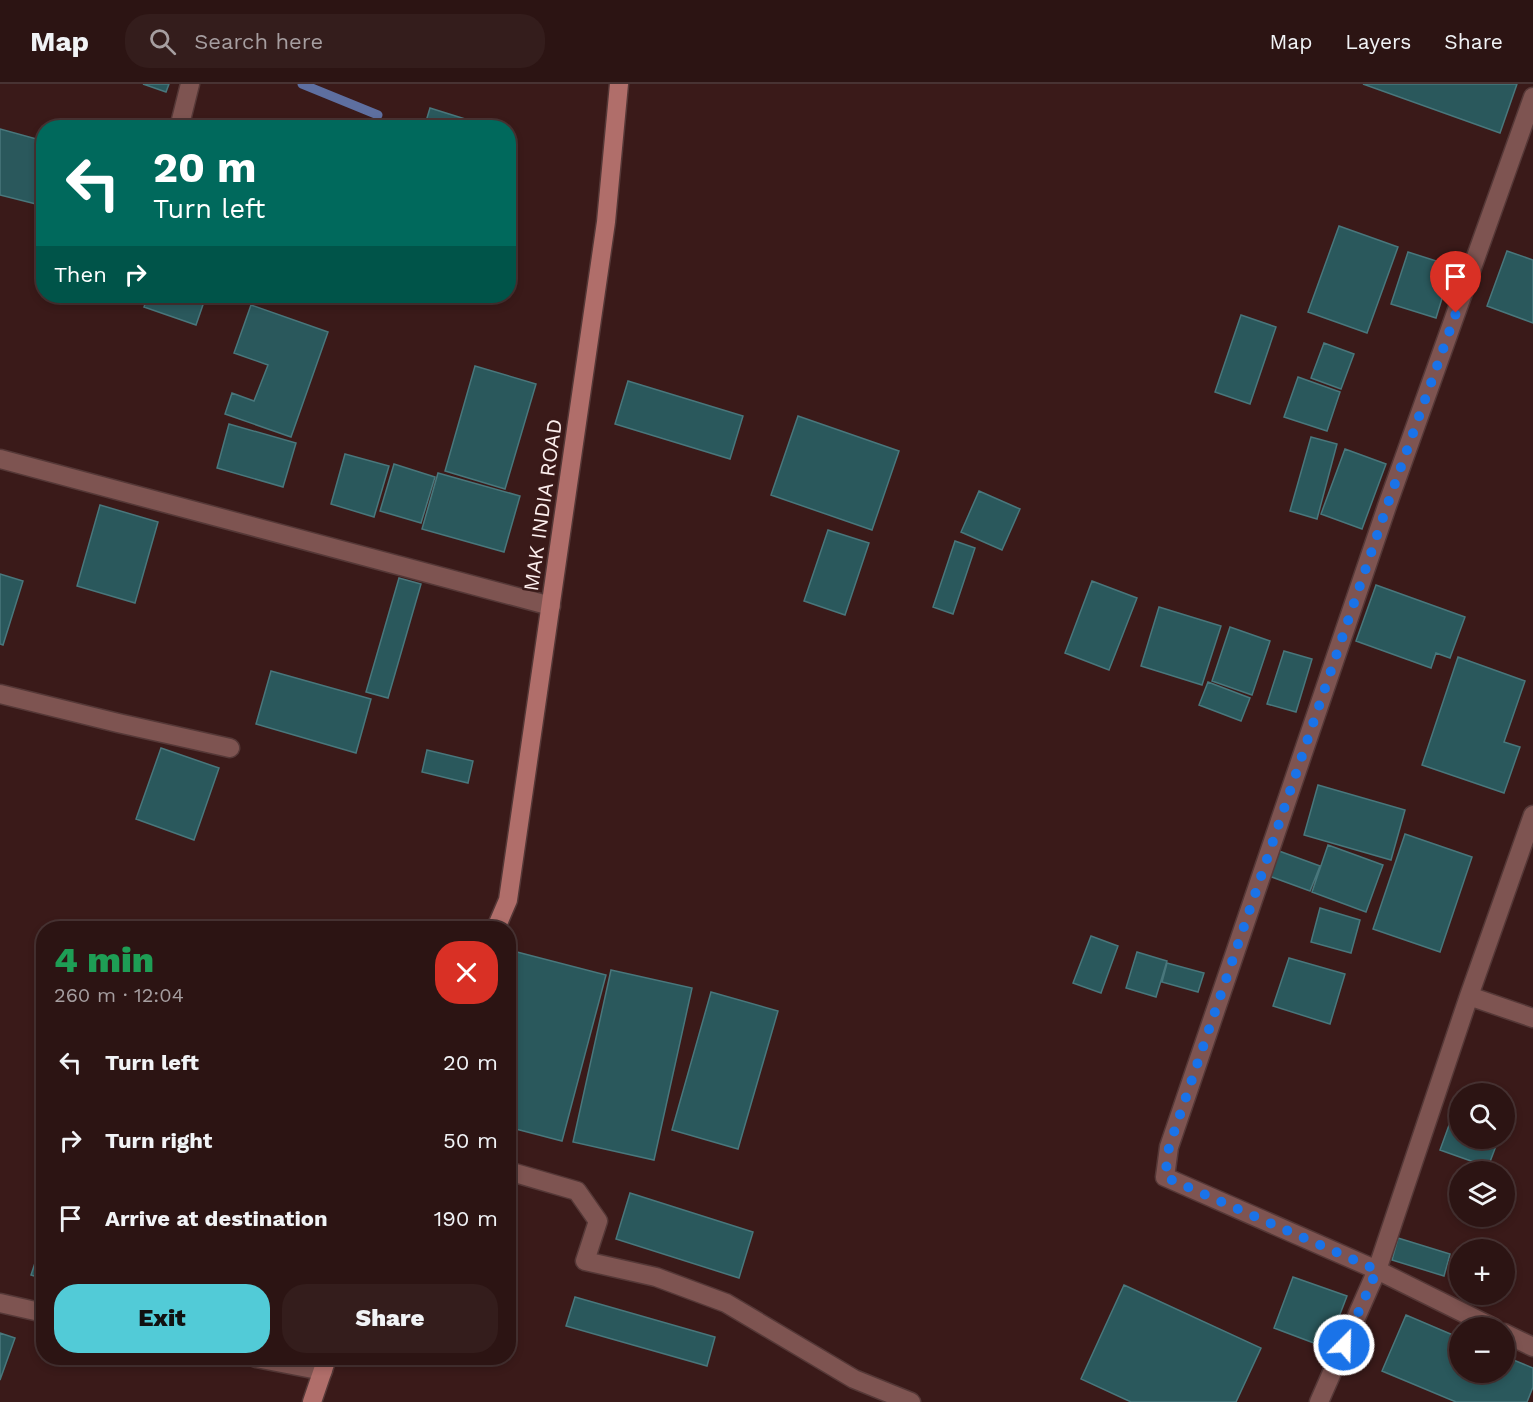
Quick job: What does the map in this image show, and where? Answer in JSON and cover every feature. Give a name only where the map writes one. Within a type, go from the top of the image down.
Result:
[{"type":"street","points":[[181,120],[190,84]]},
{"type":"street","name":"MAK INDIA ROAD","points":[[499,921],[508,900],[551,606],[606,222],[619,84]]},
{"type":"street","points":[[1472,1317],[1377,1270],[1165,1177],[1169,1147],[1387,506],[1533,97]]},
{"type":"street","points":[[0,459],[551,606]]},
{"type":"street","points":[[0,694],[230,748]]},
{"type":"street","points":[[1320,1402],[1377,1270],[1469,996],[1533,815]]},
{"type":"street","points":[[1469,996],[1533,1018]]},
{"type":"street","points":[[516,1173],[577,1191],[598,1221],[585,1260],[656,1277],[726,1303],[854,1379],[911,1402]]},
{"type":"street","points":[[0,1304],[36,1311]]},
{"type":"street","points":[[1515,1338],[1533,1347]]},
{"type":"street","points":[[312,1402],[325,1365]]},
{"type":"building","points":[[143,84],[169,84],[166,92]]},
{"type":"building","points":[[1363,84],[1517,84],[1500,133]]},
{"type":"building","points":[[430,108],[468,120],[426,120]]},
{"type":"building","points":[[0,129],[36,139],[36,204],[0,195]]},
{"type":"building","points":[[1339,226],[1398,247],[1367,333],[1308,312]]},
{"type":"building","points":[[1507,251],[1533,260],[1533,323],[1487,306]]},
{"type":"building","points":[[1408,252],[1452,266],[1436,318],[1391,304]]},
{"type":"building","points":[[145,303],[204,303],[196,325],[144,307]]},
{"type":"building","points":[[251,305],[328,332],[291,437],[225,414],[232,393],[254,401],[268,365],[234,353]]},
{"type":"building","points":[[1241,315],[1276,327],[1250,404],[1215,392]]},
{"type":"building","points":[[1324,343],[1354,354],[1341,389],[1311,378]]},
{"type":"building","points":[[475,366],[536,384],[505,489],[445,471]]},
{"type":"building","points":[[1298,377],[1340,392],[1327,431],[1284,417]]},
{"type":"building","points":[[628,381],[743,416],[730,459],[615,424]]},
{"type":"building","points":[[798,416],[899,451],[872,530],[771,495]]},
{"type":"building","points":[[229,424],[296,443],[283,487],[217,468]]},
{"type":"building","points":[[1311,437],[1337,444],[1317,519],[1290,511]]},
{"type":"building","points":[[1345,449],[1386,464],[1362,529],[1321,514]]},
{"type":"building","points":[[345,454],[389,466],[374,517],[331,504]]},
{"type":"building","points":[[394,464],[435,477],[421,523],[380,511]]},
{"type":"building","points":[[438,473],[520,496],[504,552],[422,529]]},
{"type":"building","points":[[979,491],[1020,509],[1002,550],[961,532]]},
{"type":"building","points":[[100,505],[158,522],[135,603],[77,586]]},
{"type":"building","points":[[828,530],[869,543],[845,615],[804,601]]},
{"type":"building","points":[[955,541],[975,548],[953,614],[933,607]]},
{"type":"building","points":[[0,574],[23,581],[3,645],[0,644]]},
{"type":"building","points":[[399,578],[421,584],[388,698],[366,692]]},
{"type":"building","points":[[1092,581],[1137,598],[1109,670],[1065,653]]},
{"type":"building","points":[[1376,585],[1465,617],[1450,658],[1436,653],[1431,668],[1356,641]]},
{"type":"building","points":[[1159,607],[1221,626],[1202,685],[1141,666]]},
{"type":"building","points":[[1230,627],[1270,641],[1252,695],[1212,681]]},
{"type":"building","points":[[1284,651],[1312,659],[1296,712],[1267,704]]},
{"type":"building","points":[[1458,657],[1525,681],[1504,742],[1520,747],[1504,793],[1422,765]]},
{"type":"building","points":[[271,671],[371,699],[356,753],[256,724]]},
{"type":"building","points":[[1208,682],[1250,698],[1241,721],[1199,705]]},
{"type":"building","points":[[161,748],[219,768],[194,840],[136,819]]},
{"type":"building","points":[[427,750],[473,761],[468,783],[422,772]]},
{"type":"building","points":[[1318,785],[1405,810],[1391,860],[1304,835]]},
{"type":"building","points":[[1405,834],[1472,857],[1440,952],[1373,929]]},
{"type":"building","points":[[1328,845],[1383,865],[1366,912],[1312,892]]},
{"type":"building","points":[[1279,851],[1320,866],[1310,891],[1269,876]]},
{"type":"building","points":[[1320,908],[1360,920],[1351,953],[1311,942]]},
{"type":"building","points":[[1091,936],[1118,946],[1101,993],[1073,983]]},
{"type":"building","points":[[517,952],[606,975],[562,1141],[516,1129]]},
{"type":"building","points":[[1137,952],[1167,961],[1156,997],[1126,988]]},
{"type":"building","points":[[1289,958],[1345,974],[1330,1024],[1273,1006]]},
{"type":"building","points":[[1167,963],[1204,973],[1198,992],[1162,982]]},
{"type":"building","points":[[611,970],[692,988],[654,1160],[573,1142]]},
{"type":"building","points":[[711,992],[778,1011],[738,1149],[672,1130]]},
{"type":"building","points":[[1449,1125],[1449,1149],[1495,1149],[1490,1161],[1471,1161],[1440,1150]]},
{"type":"building","points":[[630,1193],[753,1232],[739,1278],[616,1239]]},
{"type":"building","points":[[1398,1238],[1449,1254],[1444,1276],[1392,1260]]},
{"type":"building","points":[[36,1260],[36,1277],[31,1275]]},
{"type":"building","points":[[1293,1277],[1347,1296],[1327,1348],[1274,1328]]},
{"type":"building","points":[[1124,1285],[1261,1348],[1236,1402],[1131,1402],[1081,1379]]},
{"type":"building","points":[[575,1297],[715,1337],[707,1366],[566,1326]]},
{"type":"building","points":[[1406,1315],[1449,1333],[1449,1383],[1515,1383],[1515,1361],[1533,1368],[1533,1387],[1527,1402],[1456,1402],[1382,1371]]},
{"type":"building","points":[[0,1333],[15,1338],[0,1380]]},
{"type":"waterway","points":[[302,84],[378,115]]},
{"type":"route","points":[[1344,1345],[1377,1270],[1165,1177],[1169,1147],[1387,506],[1456,313]]}]
